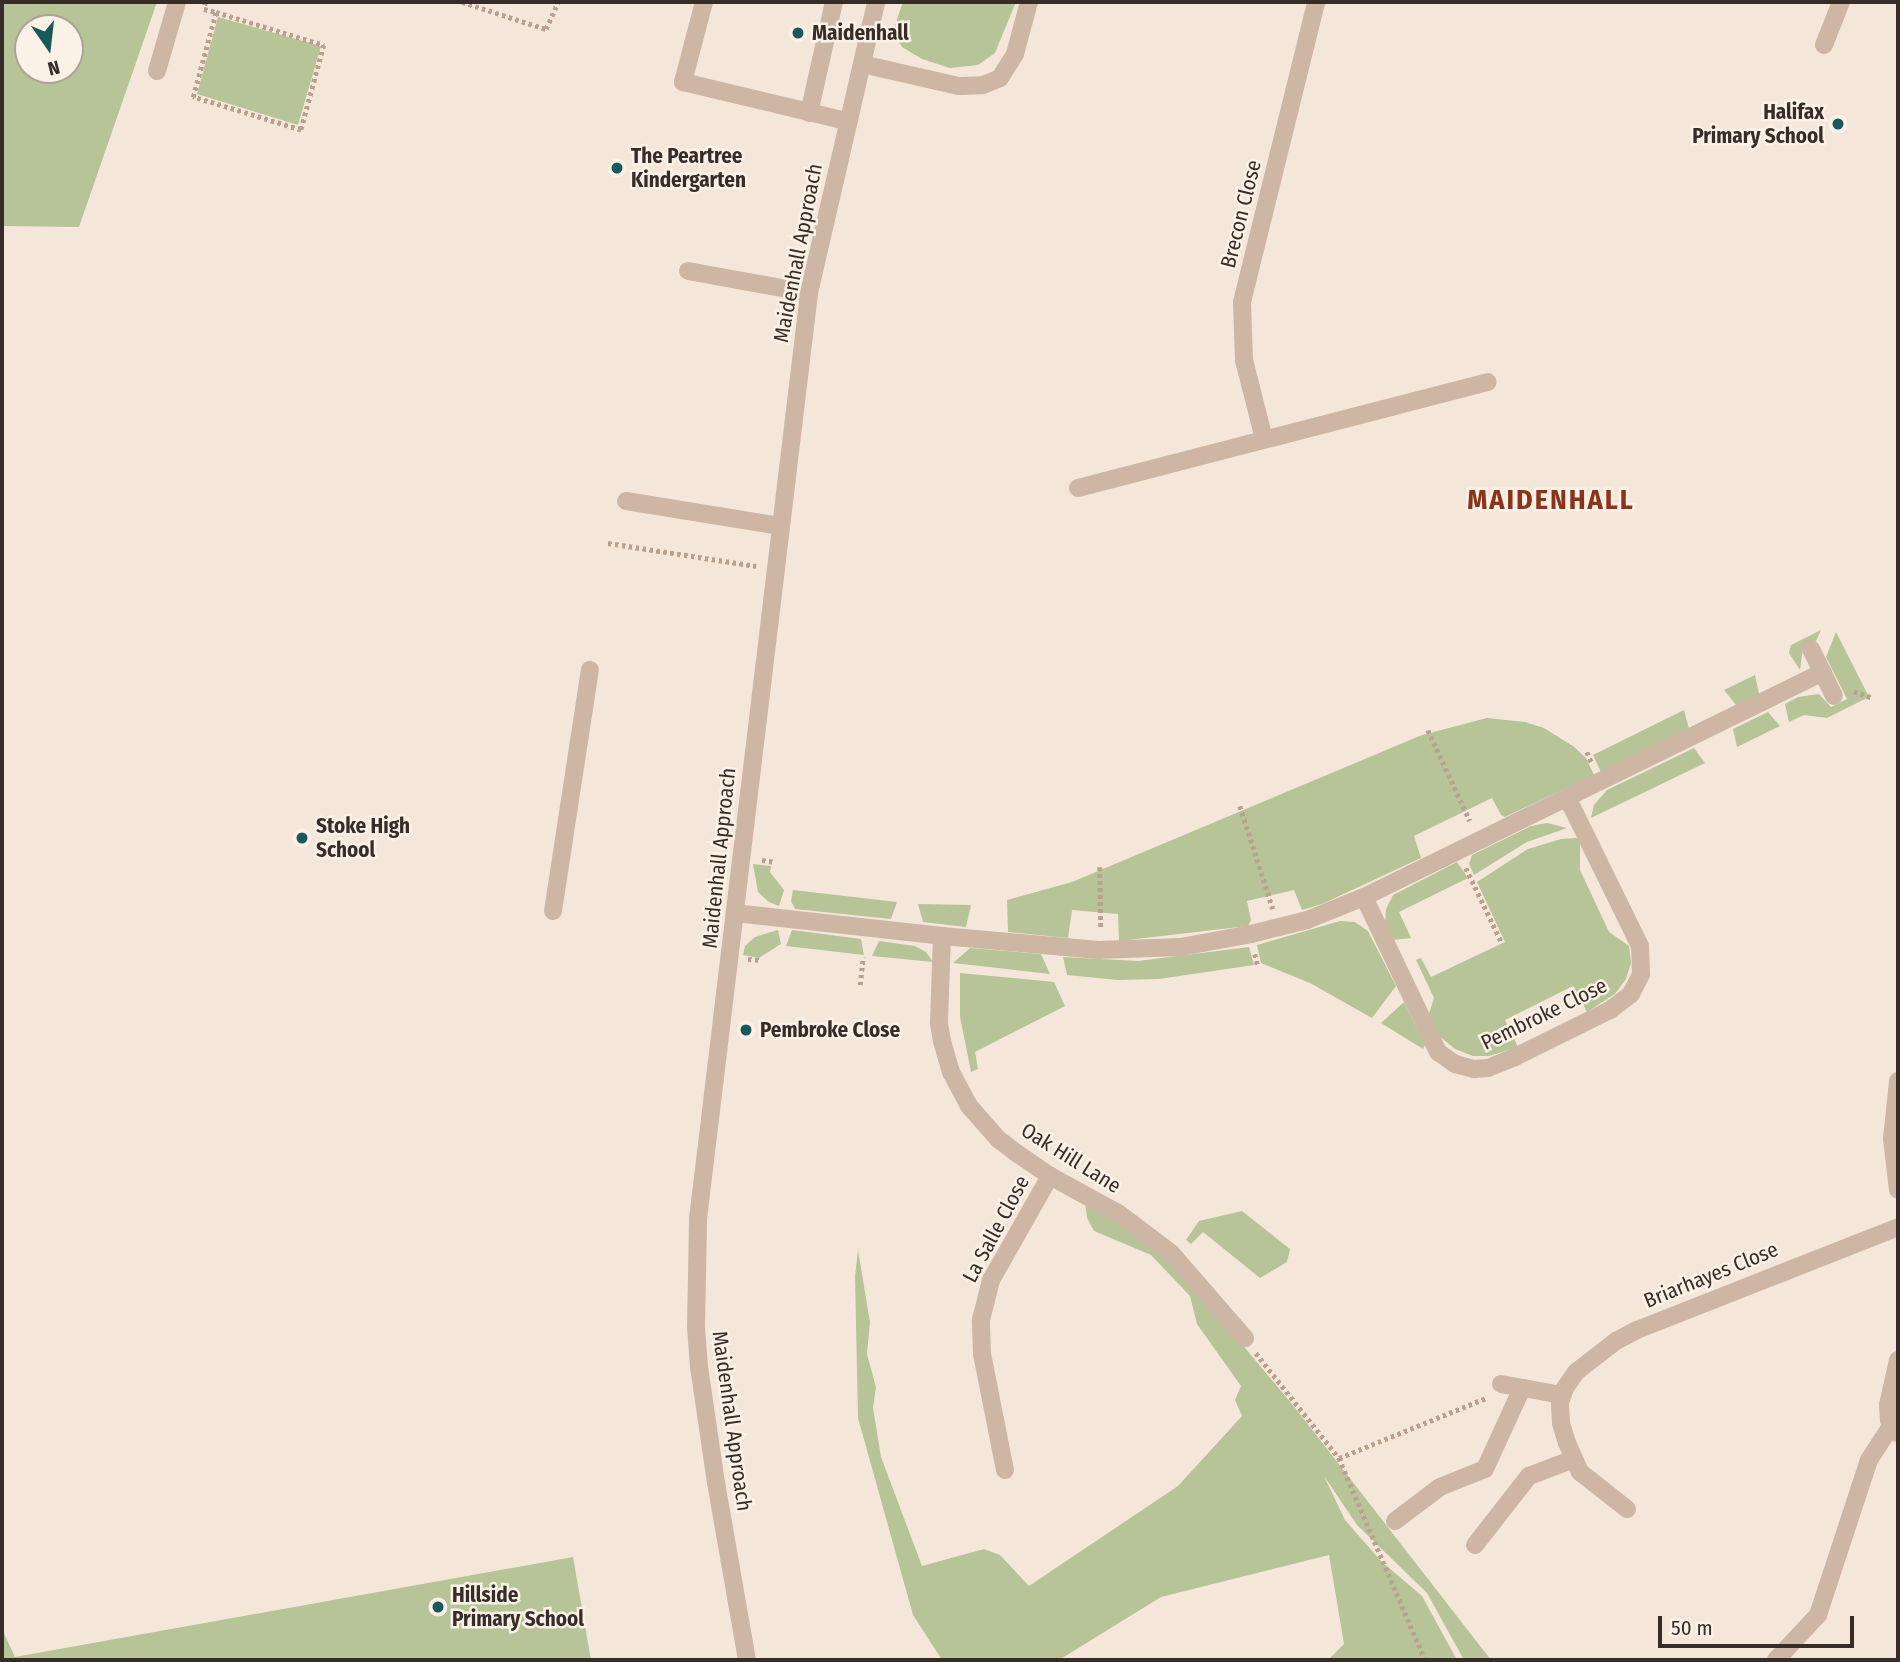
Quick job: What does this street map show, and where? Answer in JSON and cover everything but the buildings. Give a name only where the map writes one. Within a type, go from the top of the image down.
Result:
[{"type":"street","points":[[157,71],[177,2]]},
{"type":"street","points":[[704,2],[683,82],[847,121]]},
{"type":"street","points":[[809,113],[834,2]]},
{"type":"street","name":"Maidenhall Approach","points":[[747,1660],[704,1412],[696,1327],[698,1219],[809,293],[876,2]]},
{"type":"street","points":[[862,64],[959,86],[983,85],[1000,78],[1015,54],[1029,2]]},
{"type":"street","name":"Brecon Close","points":[[1264,439],[1244,360],[1242,302],[1317,2]]},
{"type":"street","points":[[1824,45],[1841,2]]},
{"type":"street","points":[[688,271],[809,293]]},
{"type":"street","points":[[1078,488],[1487,382]]},
{"type":"street","points":[[626,501],[781,526]]},
{"type":"street","points":[[1811,649],[1834,696]]},
{"type":"street","points":[[553,911],[590,670]]},
{"type":"street","points":[[735,913],[1098,950],[1181,947],[1278,928],[1364,897],[1823,673]]},
{"type":"street","name":"Pembroke Close","points":[[1364,897],[1438,1052],[1455,1064],[1474,1069],[1488,1068],[1515,1057],[1621,1003],[1635,987],[1641,974],[1640,946],[1568,799]]},
{"type":"street","name":"Oak Hill Lane","points":[[942,936],[939,1023],[951,1072],[984,1124],[998,1139],[1050,1176],[1147,1233],[1171,1253],[1245,1339]]},
{"type":"street","points":[[1898,1081],[1892,1139],[1898,1190]]},
{"type":"street","name":"La Salle Close","points":[[1005,1470],[982,1354],[981,1320],[991,1280],[1050,1176]]},
{"type":"street","name":"Briarhayes Close","points":[[1561,1395],[1584,1366],[1616,1341],[1637,1330],[1898,1227]]},
{"type":"street","points":[[1776,1660],[1818,1615],[1869,1460],[1895,1431],[1888,1405],[1898,1360]]},
{"type":"street","points":[[1501,1384],[1561,1395],[1561,1423],[1574,1459],[1586,1477],[1627,1509]]},
{"type":"street","points":[[1395,1521],[1440,1487],[1485,1469],[1522,1388]]},
{"type":"street","points":[[1475,1545],[1529,1476],[1574,1459]]},
{"type":"path","points":[[206,2],[204,9],[216,12],[324,45],[301,130],[193,97],[216,12]]},
{"type":"path","points":[[462,2],[546,29],[558,2]]},
{"type":"path","points":[[608,543],[777,568]]},
{"type":"path","points":[[1428,730],[1480,841]]},
{"type":"path","points":[[1240,806],[1278,928]]},
{"type":"path","points":[[1459,851],[1487,916],[1501,941]]},
{"type":"path","points":[[1098,950],[1103,913],[1100,867]]},
{"type":"path","points":[[860,985],[863,957]]},
{"type":"path","points":[[1245,1339],[1339,1458],[1426,1660]]},
{"type":"path","points":[[1339,1458],[1494,1395],[1501,1384]]},
{"type":"green space","points":[[2,2],[157,2],[79,227],[2,226]]},
{"type":"green space","points":[[903,2],[1016,2],[995,53],[978,65],[950,68],[922,59],[902,47],[893,31]]},
{"type":"green space","points":[[218,17],[321,46],[298,125],[197,94]]},
{"type":"green space","points":[[1821,630],[1816,641],[1803,648],[1800,670],[1789,653],[1791,645]]},
{"type":"green space","points":[[1836,632],[1869,697],[1827,718],[1804,715],[1789,722],[1785,704],[1798,697],[1819,694],[1831,707],[1847,699],[1826,657]]},
{"type":"green space","points":[[1755,675],[1759,694],[1736,705],[1724,690]]},
{"type":"green space","points":[[1684,710],[1689,729],[1601,772],[1593,755]]},
{"type":"green space","points":[[1768,712],[1780,726],[1737,747],[1733,729]]},
{"type":"green space","points":[[1487,718],[1525,722],[1544,728],[1573,746],[1586,758],[1594,775],[1505,817],[1501,815],[1492,798],[1414,836],[1421,858],[1322,904],[1302,910],[1294,890],[1247,901],[1251,920],[1248,926],[1119,941],[1118,914],[1072,910],[1068,938],[1008,932],[1007,900],[1072,882],[1422,735]]},
{"type":"green space","points":[[1694,748],[1705,763],[1591,818],[1594,805],[1607,790]]},
{"type":"green space","points":[[1547,823],[1567,828],[1527,842],[1474,875],[1469,864],[1472,855],[1531,826]]},
{"type":"green space","points":[[1577,838],[1580,842],[1580,870],[1609,932],[1629,946],[1631,963],[1626,979],[1615,994],[1587,1012],[1573,986],[1505,1020],[1518,1047],[1489,1056],[1473,1056],[1455,1049],[1438,1035],[1428,1017],[1434,998],[1416,960],[1421,958],[1431,977],[1505,942],[1477,882],[1528,849],[1561,839]]},
{"type":"green space","points":[[1457,862],[1468,878],[1399,912],[1411,938],[1393,940],[1385,921],[1386,909],[1393,895]]},
{"type":"green space","points":[[753,864],[771,866],[770,872],[784,890],[779,906],[769,902],[758,892]]},
{"type":"green space","points":[[793,890],[897,902],[891,919],[795,909],[791,901]]},
{"type":"green space","points":[[918,904],[971,905],[966,927],[923,922]]},
{"type":"green space","points":[[1340,921],[1355,922],[1368,931],[1396,986],[1372,1018],[1310,983],[1261,963],[1257,945]]},
{"type":"green space","points":[[778,930],[781,944],[759,958],[743,955],[745,946],[755,937]]},
{"type":"green space","points":[[792,930],[861,939],[864,955],[786,946]]},
{"type":"green space","points":[[879,941],[915,946],[926,952],[933,962],[872,956]]},
{"type":"green space","points":[[1249,947],[1254,965],[1159,979],[1118,980],[1067,975],[1063,957],[1138,961]]},
{"type":"green space","points":[[970,948],[1041,954],[1050,974],[953,963]]},
{"type":"green space","points":[[960,973],[1054,982],[1065,1006],[975,1052],[978,1069],[971,1072],[960,1017]]},
{"type":"green space","points":[[1404,1002],[1425,1045],[1423,1049],[1381,1023]]},
{"type":"green space","points":[[1085,1201],[1093,1203],[1180,1270],[1296,1409],[1491,1660],[1464,1660],[1427,1593],[1357,1525],[1324,1476],[1345,1520],[1381,1561],[1422,1596],[1457,1660],[1330,1658],[1344,1644],[1329,1555],[1161,1597],[1059,1660],[942,1660],[913,1615],[858,1418],[855,1276],[858,1250],[870,1322],[867,1354],[876,1387],[873,1408],[881,1457],[922,1566],[984,1549],[1000,1555],[1029,1586],[1178,1486],[1242,1416],[1235,1400],[1241,1386],[1197,1324],[1190,1296],[1151,1255],[1094,1231],[1087,1218]]},
{"type":"green space","points":[[1242,1211],[1290,1249],[1287,1262],[1260,1278],[1203,1232],[1191,1244],[1186,1240],[1199,1221]]},
{"type":"green space","name":"Hillside Primary School","points":[[573,1557],[591,1660],[2,1660],[2,1629],[15,1657]]},
{"type":"place","name":"Maidenhall","points":[[798,33]]},
{"type":"place","name":"Halifax Primary School","points":[[1838,124]]},
{"type":"place","name":"The Peartree Kindergarten","points":[[617,168]]},
{"type":"place","name":"Stoke High School","points":[[302,838]]},
{"type":"place","name":"Pembroke Close","points":[[746,1030]]},
{"type":"place","name":"Hillside Primary School","points":[[438,1607]]},
{"type":"district","name":"MAIDENHALL","points":[[1551,500]]}]
